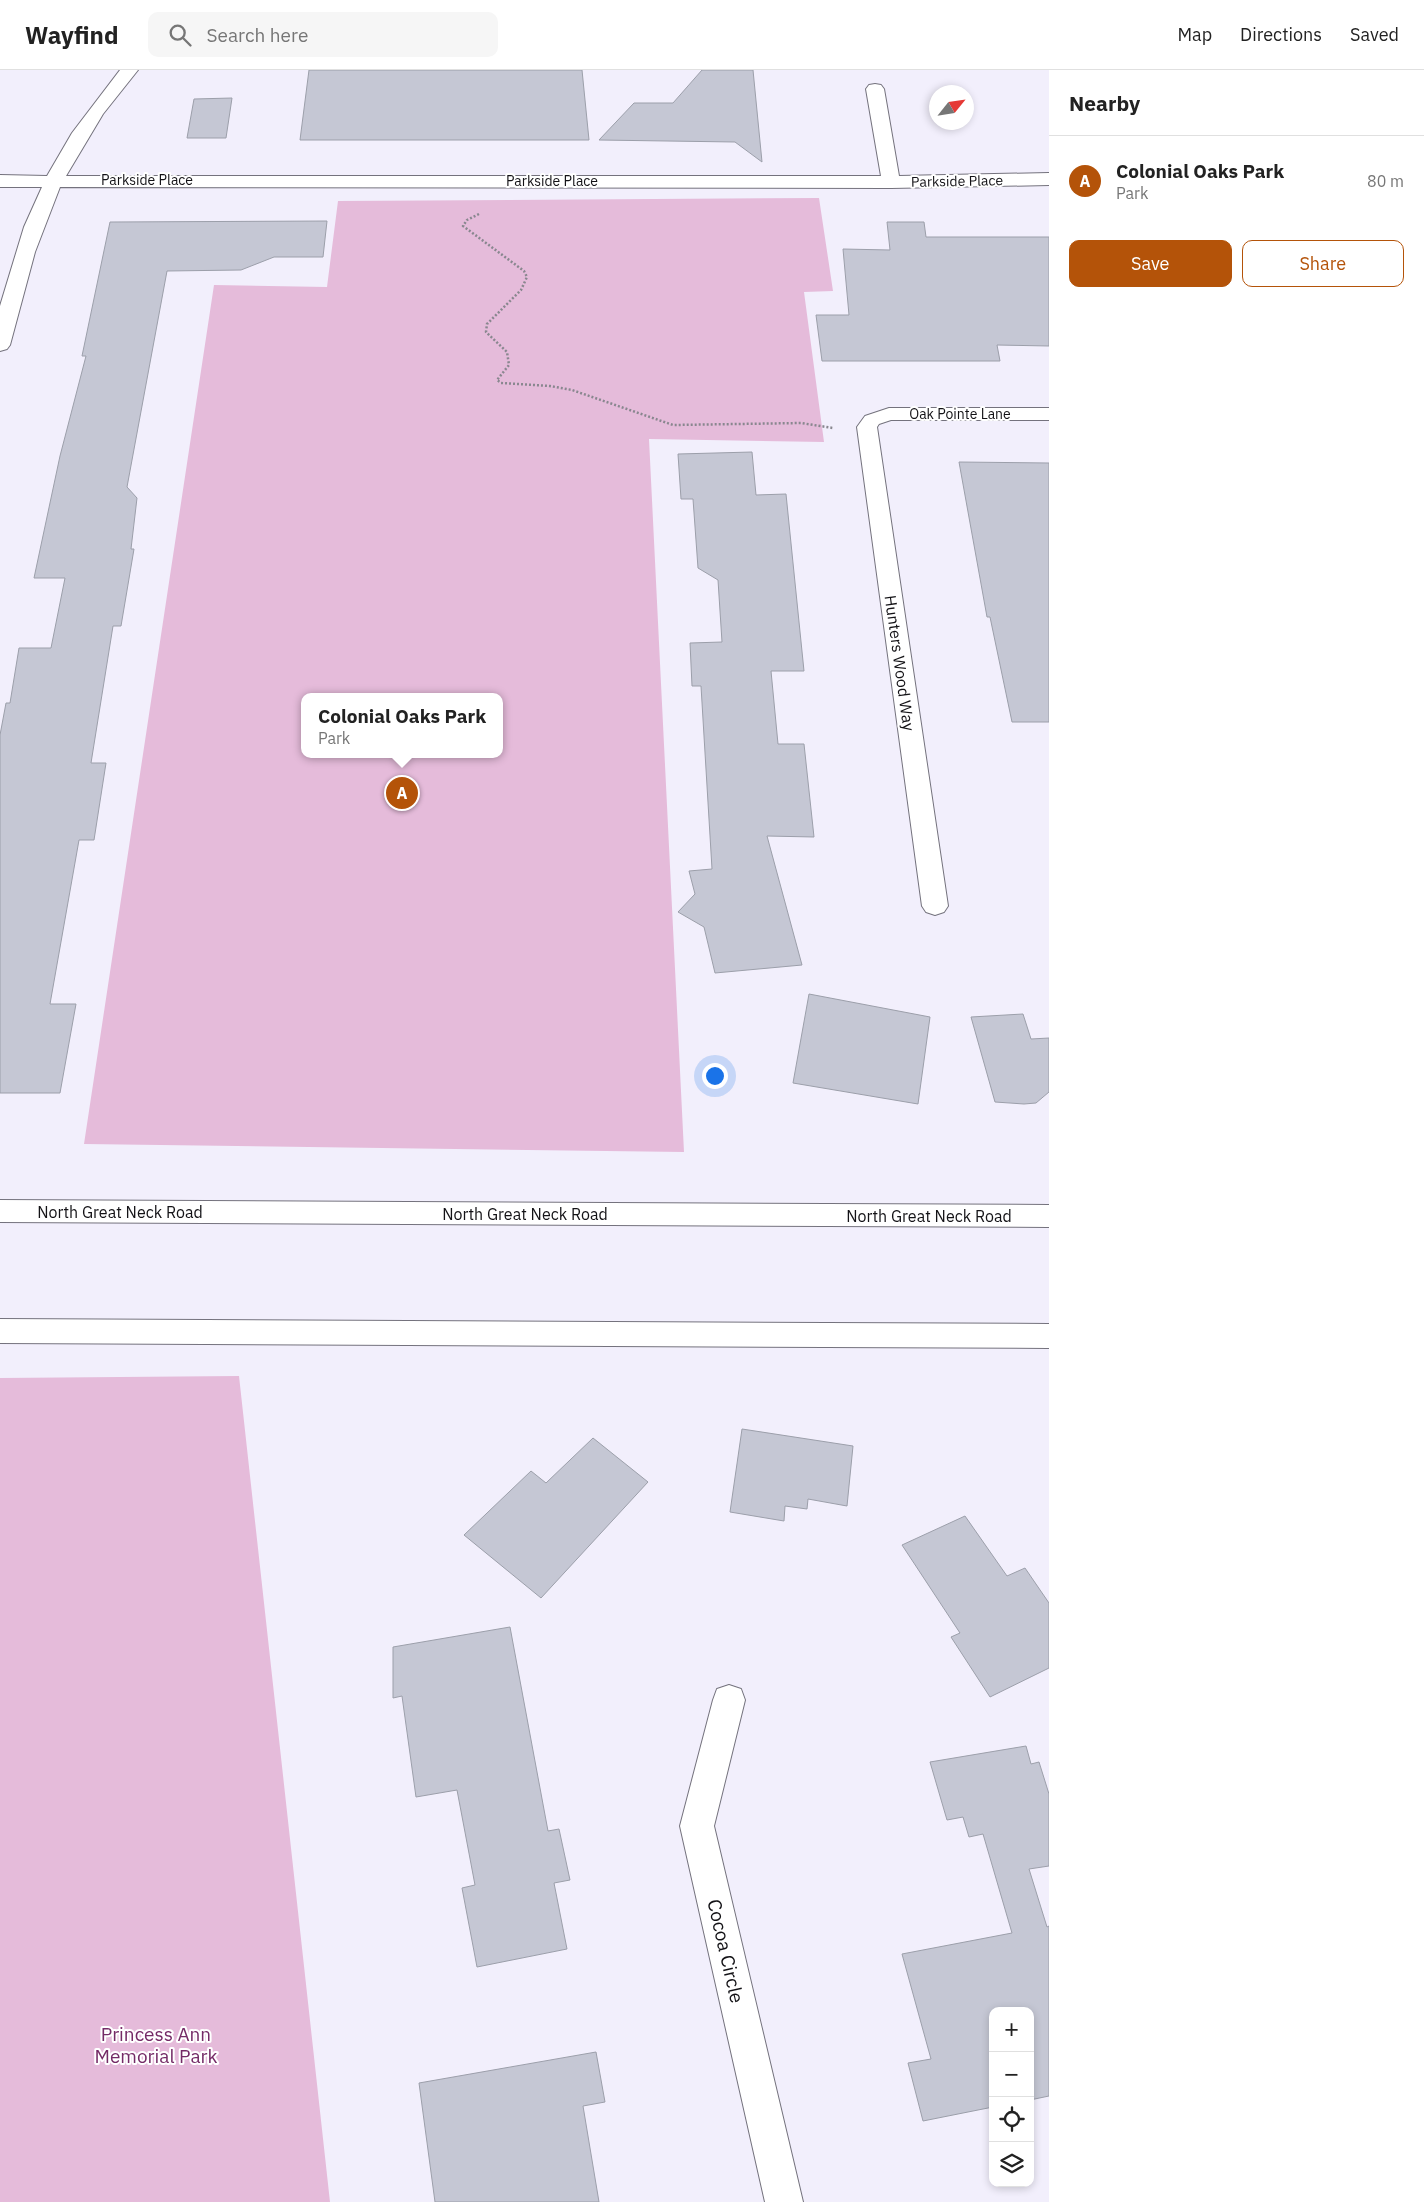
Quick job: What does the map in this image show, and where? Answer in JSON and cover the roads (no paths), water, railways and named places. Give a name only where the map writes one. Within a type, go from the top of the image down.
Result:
[{"type":"street","points":[[0,345],[25,251],[54,180],[81,133],[129,70]]},
{"type":"street","points":[[875,89],[890,182]]},
{"type":"street","name":"Parkside Place","points":[[0,181],[890,182],[1049,179]]},
{"type":"street","name":"Oak Pointe Lane","points":[[870,429],[889,414],[1049,414]]},
{"type":"street","name":"Hunters Wood Way","points":[[870,429],[935,906]]},
{"type":"street","name":"North Great Neck Road","points":[[0,1211],[1049,1216]]},
{"type":"street","points":[[0,1331],[1049,1336]]},
{"type":"street","name":"Cocoa Circle","points":[[728,1700],[697,1826],[784,2202]]},
{"type":"place","name":"Colonial Oaks Park","points":[[402,793]]},
{"type":"park label","name":"Princess Ann Memorial Park","points":[[156,2045]]}]
